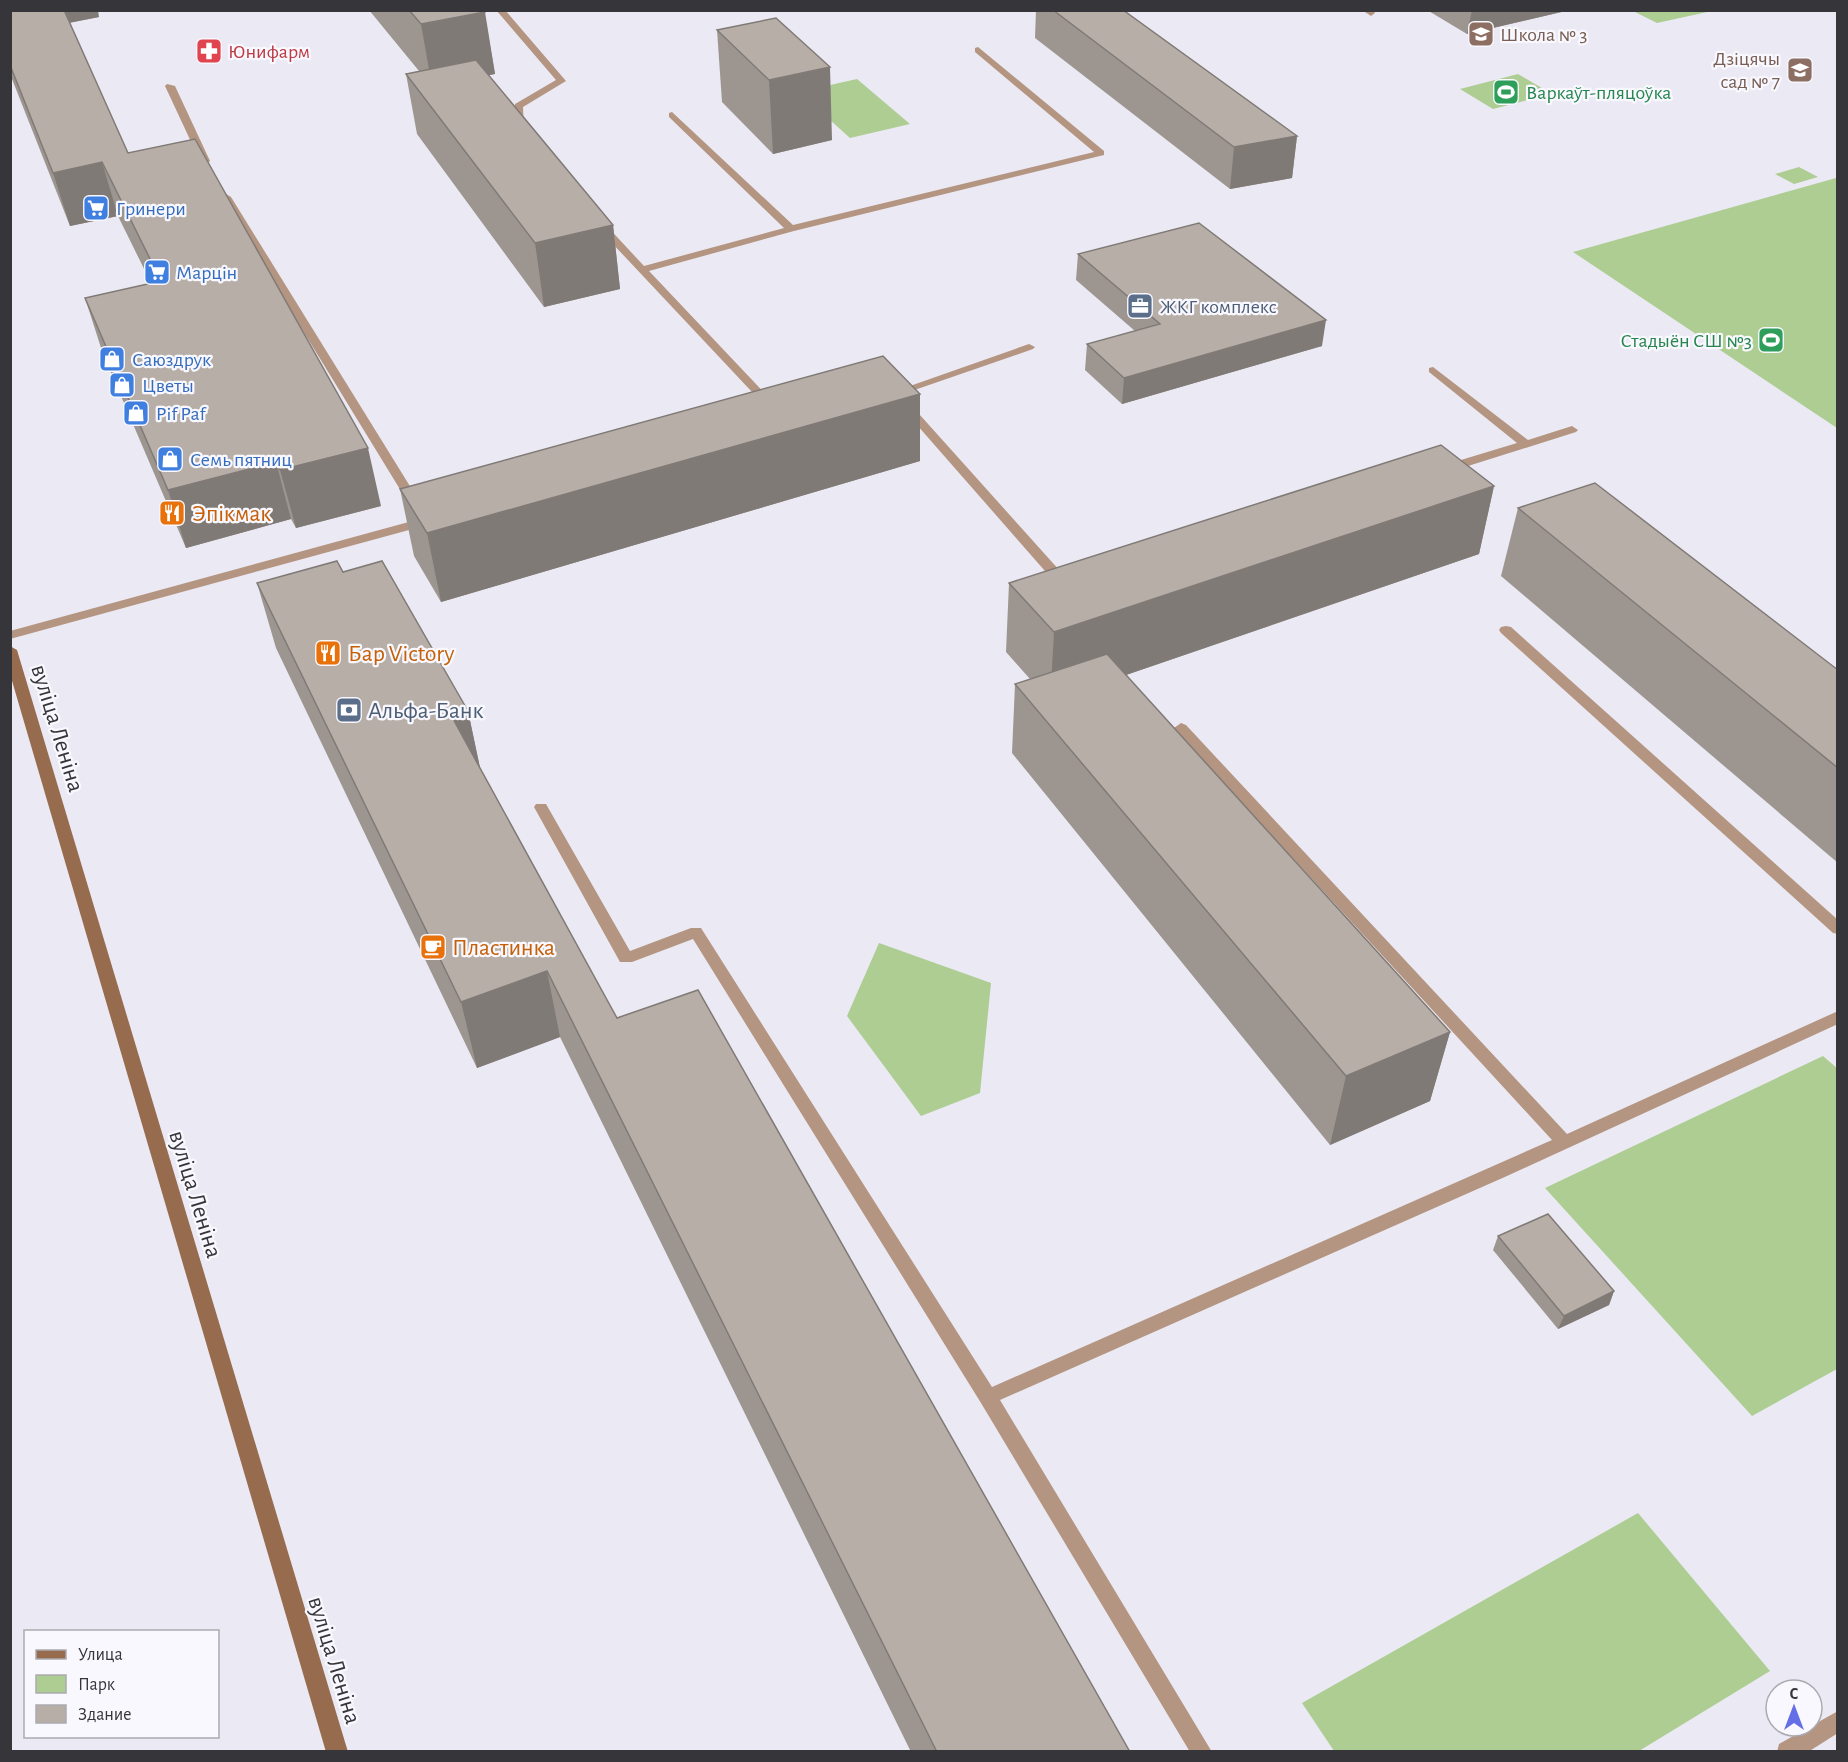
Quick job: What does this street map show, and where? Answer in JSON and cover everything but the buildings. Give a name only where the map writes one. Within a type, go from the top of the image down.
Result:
[{"type":"main road","name":"вуліца Леніна","points":[[11,658],[337,1752]]},
{"type":"lane","points":[[500,10],[561,81],[518,106],[519,138]]},
{"type":"lane","points":[[641,270],[791,229],[1101,153],[978,50]]},
{"type":"lane","points":[[170,86],[208,168]]},
{"type":"lane","points":[[672,115],[791,229]]},
{"type":"lane","points":[[10,635],[432,520],[221,188]]},
{"type":"lane","points":[[592,217],[778,414]]},
{"type":"lane","points":[[1029,348],[890,395],[1065,586],[1077,583]]},
{"type":"lane","points":[[1433,370],[1526,444]]},
{"type":"lane","points":[[1435,472],[1572,430]]},
{"type":"lane","points":[[1506,630],[1838,929]]},
{"type":"lane","points":[[1181,728],[1564,1142]]},
{"type":"lane","points":[[541,807],[626,958],[696,932],[988,1397],[1202,1752]]},
{"type":"lane","points":[[988,1397],[1564,1142],[1838,1017]]},
{"type":"lane","points":[[1787,1752],[1838,1721]]},
{"type":"green space","points":[[1633,11],[1712,11],[1657,23]]},
{"type":"green space","points":[[1518,74],[1552,94],[1493,109],[1460,89]]},
{"type":"green space","points":[[857,79],[910,124],[850,138],[799,92]]},
{"type":"green space","points":[[1799,167],[1818,177],[1794,184],[1775,174]]},
{"type":"green space","name":"Стадыён СШ №3","points":[[1836,178],[1837,428],[1573,252]]},
{"type":"green space","points":[[879,943],[991,983],[980,1093],[921,1116],[847,1016]]},
{"type":"green space","points":[[1823,1056],[1838,1069],[1837,1369],[1752,1416],[1545,1188]]},
{"type":"green space","points":[[1638,1513],[1770,1671],[1639,1751],[1334,1751],[1302,1703]]},
{"type":"place","name":"Школа № 3","points":[[1481,34]]},
{"type":"place","name":"Юнифарм","points":[[209,51]]},
{"type":"place","name":"Дзіцячы сад № 7","points":[[1800,70]]},
{"type":"place","name":"Варкаўт-пляцоўка","points":[[1506,92]]},
{"type":"place","name":"Гринери","points":[[96,208]]},
{"type":"place","name":"Марцін","points":[[157,272]]},
{"type":"place","name":"ЖКГ комплекс","points":[[1140,306]]},
{"type":"place","name":"Стадыён СШ №3","points":[[1771,340]]},
{"type":"place","name":"Саюздрук","points":[[112,359]]},
{"type":"place","name":"Цветы","points":[[122,385]]},
{"type":"place","name":"Pif Paf","points":[[136,413]]},
{"type":"place","name":"Семь пятниц","points":[[170,459]]},
{"type":"place","name":"Эпікмак","points":[[172,513]]},
{"type":"place","name":"Бар Victory","points":[[328,653]]},
{"type":"place","name":"Альфа-Банк","points":[[349,710]]},
{"type":"place","name":"Пластинка","points":[[433,947]]}]
